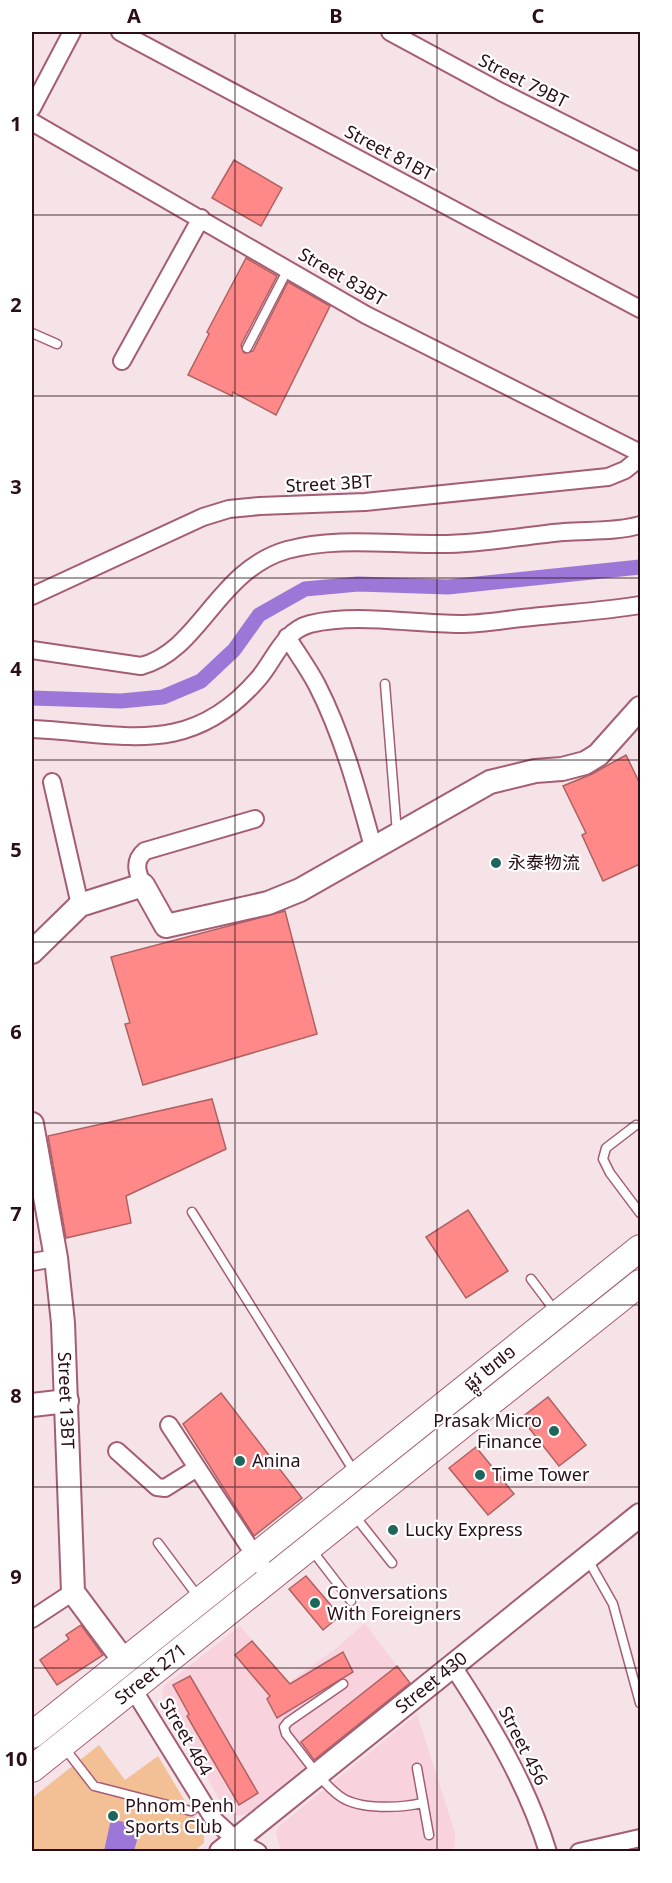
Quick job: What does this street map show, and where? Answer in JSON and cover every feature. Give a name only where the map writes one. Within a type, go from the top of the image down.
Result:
[{"type":"main road","name":"ផ្លូវ ២៧១","points":[[255,1557],[640,1248]]},
{"type":"main road","name":"ផ្លូវ ២៧១","points":[[271,1580],[640,1283]]},
{"type":"main road","name":"Street 271","points":[[32,1735],[255,1557]]},
{"type":"main road","name":"Street 271","points":[[32,1769],[271,1580]]},
{"type":"street","points":[[32,108],[72,32]]},
{"type":"street","name":"Street 81BT","points":[[120,32],[640,309]]},
{"type":"street","name":"Street 79BT","points":[[390,32],[501,92],[640,162]]},
{"type":"street","name":"Street 83BT","points":[[32,122],[366,315],[640,453]]},
{"type":"street","points":[[122,361],[201,218]]},
{"type":"street","name":"Street 3BT","points":[[32,596],[194,521],[230,509],[365,502],[608,477],[625,470],[640,458]]},
{"type":"street","points":[[32,650],[130,665],[141,666],[157,662],[180,642],[246,570],[265,557],[291,549],[323,544],[435,544],[640,525]]},
{"type":"street","points":[[32,729],[135,738],[172,735],[199,726],[226,712],[259,679],[287,637],[307,625],[335,621],[462,624],[640,604]]},
{"type":"street","points":[[287,637],[316,684],[335,727],[354,776],[373,847]]},
{"type":"street","points":[[255,819],[145,851],[138,861],[137,873],[161,921],[166,926],[175,926],[268,903],[300,890],[490,782],[535,771],[562,769],[585,763],[598,755],[640,708]]},
{"type":"street","points":[[52,782],[80,905]]},
{"type":"street","points":[[32,952],[80,905],[143,885]]},
{"type":"street","name":"Street 13BT","points":[[32,1124],[56,1258],[63,1323],[73,1592]]},
{"type":"street","points":[[32,1262],[56,1258]]},
{"type":"street","points":[[32,1405],[67,1401]]},
{"type":"street","points":[[170,1425],[271,1580]]},
{"type":"street","points":[[117,1450],[157,1487],[165,1488],[197,1468]]},
{"type":"street","name":"Street 430","points":[[229,1846],[318,1772],[640,1515]]},
{"type":"street","points":[[32,1619],[73,1592],[125,1662]]},
{"type":"street","name":"Street 456","points":[[452,1665],[490,1722],[519,1778],[539,1823],[548,1851]]},
{"type":"street","name":"Street 464","points":[[134,1689],[148,1708],[229,1846],[258,1851]]},
{"type":"street","points":[[579,1851],[640,1838]]},
{"type":"lane","points":[[248,348],[288,269]]},
{"type":"lane","points":[[32,333],[57,344]]},
{"type":"lane","points":[[385,684],[398,833]]},
{"type":"lane","points":[[636,1125],[606,1148],[603,1159],[610,1173],[640,1213]]},
{"type":"lane","points":[[192,1212],[357,1475]]},
{"type":"lane","points":[[531,1279],[557,1314]]},
{"type":"lane","points":[[353,1514],[392,1563]]},
{"type":"lane","points":[[158,1543],[201,1601]]},
{"type":"lane","points":[[310,1549],[351,1601]]},
{"type":"lane","points":[[587,1557],[613,1604],[640,1703]]},
{"type":"lane","points":[[343,1683],[284,1727],[286,1734],[342,1798],[375,1806],[404,1808],[422,1803]]},
{"type":"lane","points":[[62,1745],[94,1786],[191,1811],[202,1803]]},
{"type":"lane","points":[[417,1767],[429,1835]]},
{"type":"shaded area","points":[[365,1623],[411,1685],[250,1813],[239,1816],[227,1813],[164,1701],[162,1694],[164,1686],[240,1626],[289,1682],[334,1650]]},
{"type":"shaded area","points":[[417,1714],[455,1833],[455,1846],[449,1851],[281,1851],[276,1832],[279,1826]]},
{"type":"shaded area","name":"Phnom Penh Sports Club","points":[[99,1745],[125,1780],[158,1756],[204,1833],[204,1843],[194,1851],[32,1852],[32,1798]]},
{"type":"shaded area","points":[[111,1819],[141,1826],[134,1851],[104,1851]]},
{"type":"building","points":[[234,160],[282,188],[261,226],[212,198]]},
{"type":"building","points":[[246,258],[277,276],[241,345],[244,353],[253,351],[288,282],[330,306],[276,415],[233,392],[232,396],[188,375],[209,334],[207,332]]},
{"type":"building","points":[[626,755],[640,784],[640,864],[603,881],[582,835],[586,833],[563,786],[592,774]]},
{"type":"building","points":[[285,911],[317,1034],[143,1085],[125,1024],[130,1023],[111,957]]},
{"type":"building","points":[[212,1099],[226,1149],[126,1196],[131,1223],[66,1238],[48,1136]]},
{"type":"building","points":[[468,1210],[508,1271],[466,1298],[426,1237]]},
{"type":"building","name":"Anina","points":[[221,1393],[302,1498],[254,1536],[183,1424]]},
{"type":"building","name":"Prasak Micro Finance","points":[[548,1397],[586,1445],[559,1466],[521,1418]]},
{"type":"building","points":[[476,1447],[514,1494],[488,1515],[449,1468]]},
{"type":"building","name":"Conversations With Foreigners","points":[[306,1576],[340,1616],[323,1630],[289,1589]]},
{"type":"building","points":[[81,1625],[103,1655],[57,1685],[40,1660],[69,1639],[66,1635]]},
{"type":"building","points":[[252,1641],[290,1684],[343,1652],[353,1672],[277,1718],[267,1699],[270,1696],[235,1655]]},
{"type":"building","points":[[397,1666],[410,1683],[314,1760],[301,1742]]},
{"type":"building","points":[[190,1676],[258,1793],[239,1805],[187,1716],[189,1714],[173,1685]]},
{"type":"waterway","points":[[32,698],[121,701],[163,697],[201,681],[234,650],[259,615],[305,589],[358,584],[448,587],[640,567]]},
{"type":"place","name":"永泰物流","points":[[496,863]]},
{"type":"place","name":"Prasak Micro Finance","points":[[554,1431]]},
{"type":"place","name":"Anina","points":[[240,1461]]},
{"type":"place","name":"Time Tower","points":[[480,1475]]},
{"type":"place","name":"Lucky Express","points":[[393,1530]]},
{"type":"place","name":"Conversations With Foreigners","points":[[315,1603]]},
{"type":"place","name":"Phnom Penh Sports Club","points":[[113,1816]]}]
